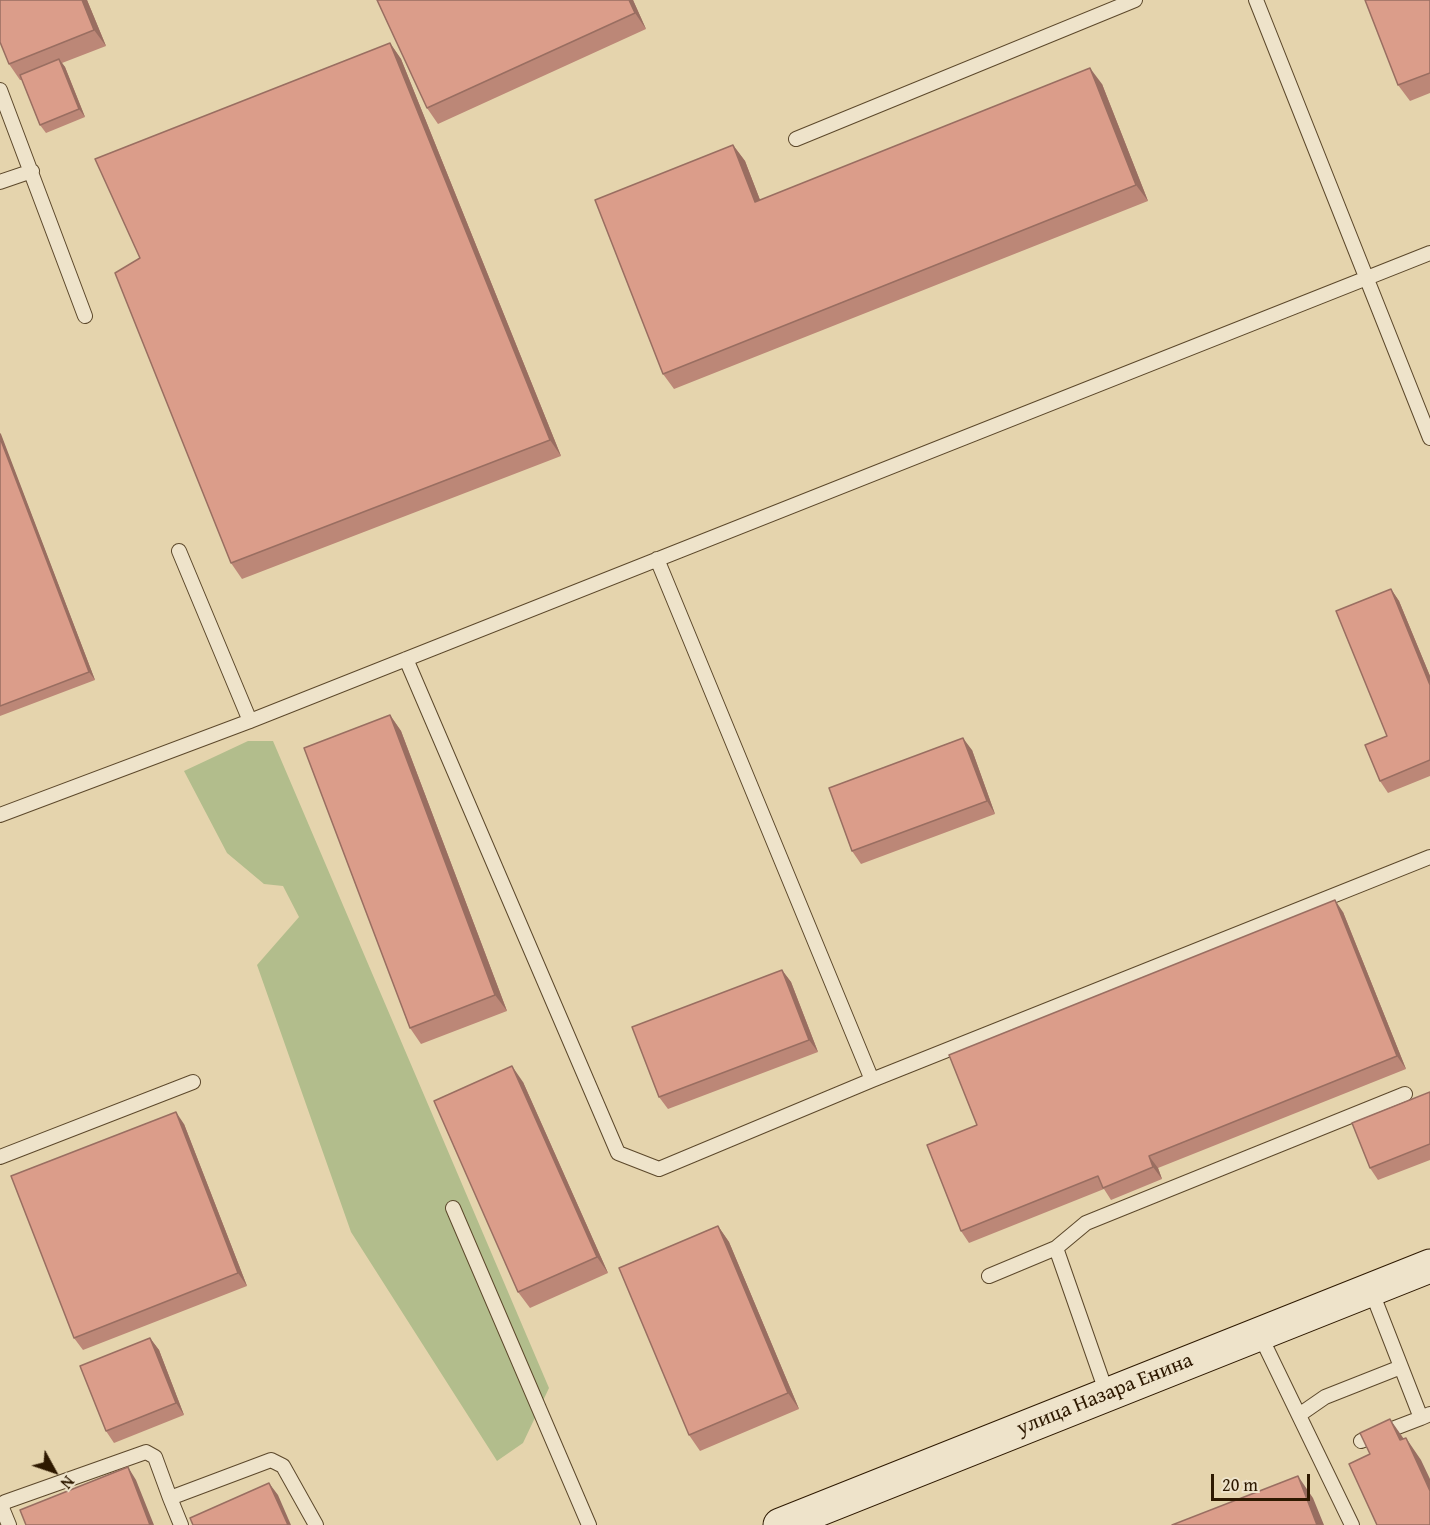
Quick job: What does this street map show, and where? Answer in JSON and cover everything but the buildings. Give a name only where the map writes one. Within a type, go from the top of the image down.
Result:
[{"type":"main road","name":"улица Назара Енина","points":[[780,1525],[1430,1266]]},
{"type":"lane","points":[[796,139],[1135,0]]},
{"type":"lane","points":[[1256,0],[1430,438]]},
{"type":"lane","points":[[0,90],[85,316]]},
{"type":"lane","points":[[0,182],[32,171]]},
{"type":"lane","points":[[0,815],[250,721],[1430,253]]},
{"type":"lane","points":[[179,550],[250,721]]},
{"type":"lane","points":[[657,559],[872,1080]]},
{"type":"lane","points":[[406,659],[618,1153],[659,1169],[872,1080],[1430,857]]},
{"type":"lane","points":[[0,1157],[193,1082]]},
{"type":"lane","points":[[989,1276],[1056,1248],[1086,1222],[1405,1094]]},
{"type":"lane","points":[[453,1208],[589,1525]]},
{"type":"lane","points":[[1056,1248],[1107,1394]]},
{"type":"lane","points":[[1361,1442],[1426,1416],[1401,1367],[1371,1290]]},
{"type":"lane","points":[[1259,1333],[1352,1525]]},
{"type":"lane","points":[[1299,1415],[1325,1397],[1401,1367]]},
{"type":"lane","points":[[9,1525],[2,1508],[5,1502],[146,1452],[155,1457],[180,1525]]},
{"type":"lane","points":[[170,1498],[271,1460],[283,1466],[316,1525]]},
{"type":"green space","points":[[248,741],[273,741],[549,1388],[523,1443],[497,1461],[351,1232],[257,965],[299,917],[283,886],[264,884],[227,853],[184,771]]}]
